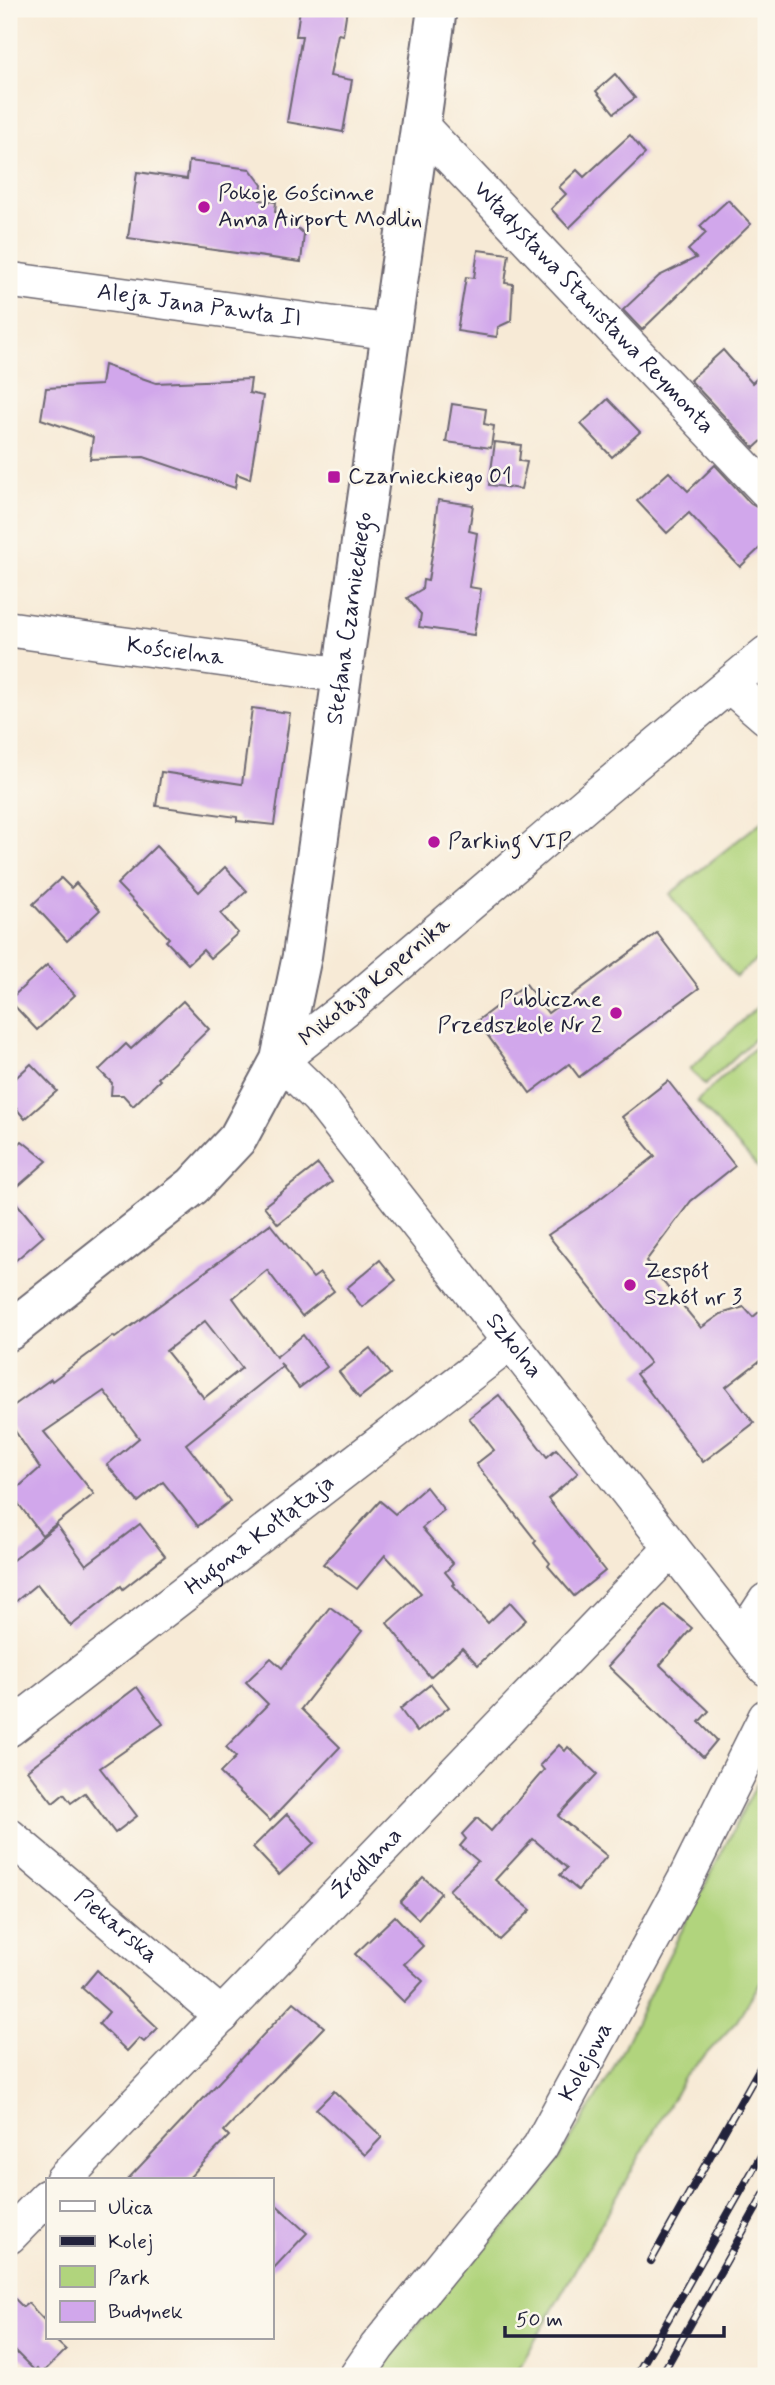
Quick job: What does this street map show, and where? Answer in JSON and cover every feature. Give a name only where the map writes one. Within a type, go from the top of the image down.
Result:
[{"type":"street","name":"Stefana Czarnieckiego","points":[[280,1060],[302,956],[437,9]]},
{"type":"street","name":"Władysława Stanisława Reymonta","points":[[420,125],[766,490]]},
{"type":"street","name":"Aleja Jana Pawła II","points":[[9,280],[390,332]]},
{"type":"street","name":"Kościelna","points":[[9,629],[342,675]]},
{"type":"street","name":"Mikołaja Kopernika","points":[[9,1331],[159,1215],[206,1175],[239,1138],[280,1060],[360,997],[766,653]]},
{"type":"street","points":[[729,685],[766,717]]},
{"type":"street","name":"Szkolna","points":[[280,1060],[319,1098],[743,1636]]},
{"type":"street","name":"Hugona Kołłątaja","points":[[9,1729],[511,1342]]},
{"type":"street","name":"Źródlana","points":[[65,2178],[672,1548]]},
{"type":"street","points":[[766,1601],[743,1636],[766,1668]]},
{"type":"street","name":"Kolejowa","points":[[357,2376],[377,2347],[540,2147],[685,1880],[766,1717]]},
{"type":"street","name":"Piekarska","points":[[9,1836],[222,2016]]},
{"type":"street","points":[[9,2236],[46,2198]]},
{"type":"green space","points":[[766,818],[766,952],[736,977],[670,894]]},
{"type":"green space","points":[[766,999],[766,1028],[705,1085],[690,1069]]},
{"type":"green space","points":[[766,1037],[766,1176],[697,1101]]},
{"type":"green space","points":[[766,1766],[766,1973],[737,2021],[684,2078],[521,2365],[513,2376],[375,2376],[445,2291],[528,2202],[551,2172],[611,2073]]},
{"type":"building","points":[[300,9],[347,9],[343,35],[338,34],[330,76],[352,80],[343,132],[287,122],[302,36],[296,36]]},
{"type":"building","points":[[615,74],[635,98],[614,113],[596,91]]},
{"type":"building","points":[[630,135],[645,154],[569,228],[551,209],[566,194],[559,187],[577,170],[584,177]]},
{"type":"building","name":"Pokoje Gościnne Anna Airport Modlin","points":[[189,161],[250,169],[262,185],[260,200],[276,202],[275,212],[283,214],[304,234],[301,262],[128,238],[137,172],[187,179]]},
{"type":"building","points":[[728,200],[751,224],[642,330],[623,310],[659,276],[696,258],[688,250],[706,233],[700,226]]},
{"type":"building","points":[[478,250],[509,254],[505,283],[513,284],[511,321],[498,327],[497,337],[457,331],[466,277],[474,278]]},
{"type":"building","points":[[723,350],[752,383],[766,370],[766,437],[754,448],[690,380]]},
{"type":"building","points":[[104,365],[156,383],[251,379],[249,393],[263,396],[250,479],[237,474],[235,488],[144,457],[90,459],[93,437],[41,419],[46,388],[101,385]]},
{"type":"building","points":[[608,399],[640,432],[612,457],[581,424]]},
{"type":"building","points":[[452,404],[486,409],[484,424],[494,426],[491,448],[446,442]]},
{"type":"building","points":[[495,442],[521,445],[519,461],[527,462],[521,489],[489,485]]},
{"type":"building","points":[[715,465],[751,504],[766,510],[766,542],[740,567],[689,513],[667,533],[637,501],[669,472],[688,491]]},
{"type":"building","points":[[438,500],[473,505],[469,531],[477,533],[469,587],[481,589],[474,635],[419,627],[421,614],[407,598],[422,589],[423,580],[428,581]]},
{"type":"building","points":[[252,708],[290,713],[274,825],[156,806],[161,772],[242,784]]},
{"type":"building","points":[[156,846],[199,892],[225,867],[247,891],[221,914],[238,933],[210,958],[203,950],[188,964],[166,941],[169,938],[117,884]]},
{"type":"building","points":[[61,878],[71,888],[76,883],[100,910],[67,941],[33,904]]},
{"type":"building","name":"Publiczne Przedszkole Nr 2","points":[[657,933],[699,988],[579,1077],[569,1064],[530,1093],[477,1021],[526,984],[548,1013]]},
{"type":"building","points":[[47,965],[75,995],[37,1030],[9,1000]]},
{"type":"building","points":[[183,1001],[209,1029],[133,1106],[123,1095],[111,1095],[112,1083],[99,1070],[126,1044],[131,1049]]},
{"type":"building","points":[[31,1064],[57,1091],[25,1119],[9,1100],[9,1084]]},
{"type":"building","points":[[668,1081],[735,1166],[691,1201],[646,1261],[701,1328],[721,1314],[744,1307],[753,1317],[766,1306],[766,1356],[726,1387],[754,1423],[703,1462],[636,1374],[650,1363],[548,1235],[655,1156],[622,1117]]},
{"type":"building","points":[[22,1141],[47,1161],[9,1194],[9,1153]]},
{"type":"building","points":[[318,1164],[332,1182],[278,1224],[264,1206]]},
{"type":"building","points":[[9,1194],[44,1236],[9,1266]]},
{"type":"building","points":[[270,1224],[313,1278],[320,1273],[334,1291],[302,1316],[267,1270],[233,1298],[276,1357],[303,1335],[327,1367],[299,1388],[283,1366],[186,1444],[230,1501],[198,1526],[163,1482],[138,1502],[107,1465],[139,1438],[104,1391],[44,1432],[94,1494],[42,1535],[11,1494],[40,1468],[9,1422],[9,1409],[113,1336],[115,1338]],"holes":[[[205,1321],[242,1368],[204,1398],[166,1351]]]},
{"type":"building","points":[[380,1260],[396,1280],[362,1307],[347,1288]]},
{"type":"building","points":[[370,1348],[390,1374],[359,1398],[339,1372]]},
{"type":"building","points":[[499,1395],[547,1457],[556,1449],[578,1473],[548,1499],[605,1571],[574,1596],[548,1566],[550,1563],[534,1543],[536,1541],[476,1464],[494,1450],[469,1418]]},
{"type":"building","points":[[426,1487],[444,1510],[422,1528],[453,1564],[445,1572],[455,1584],[453,1585],[488,1623],[510,1602],[526,1620],[478,1665],[462,1648],[430,1677],[387,1623],[421,1593],[385,1555],[357,1589],[323,1564],[380,1501],[395,1514]]},
{"type":"building","points":[[140,1524],[165,1556],[123,1589],[121,1586],[71,1626],[37,1584],[9,1607],[9,1563],[57,1525],[86,1565]]},
{"type":"building","points":[[664,1605],[692,1628],[660,1665],[709,1711],[699,1722],[717,1740],[703,1757],[608,1666]]},
{"type":"building","points":[[330,1607],[362,1631],[301,1709],[340,1747],[270,1821],[220,1773],[236,1757],[226,1747],[268,1704],[246,1682],[271,1658],[282,1668]]},
{"type":"building","points":[[431,1684],[449,1707],[417,1732],[400,1709]]},
{"type":"building","points":[[137,1687],[163,1724],[100,1768],[137,1816],[115,1833],[85,1793],[71,1803],[64,1794],[53,1803],[27,1770]]},
{"type":"building","points":[[559,1745],[565,1751],[568,1747],[597,1774],[558,1816],[607,1856],[578,1890],[560,1875],[567,1868],[533,1839],[495,1880],[531,1910],[500,1940],[449,1890],[478,1861],[460,1846],[466,1839],[462,1834],[477,1818],[491,1831],[544,1770],[540,1765]]},
{"type":"building","points":[[287,1814],[314,1843],[279,1875],[253,1847]]},
{"type":"building","points":[[423,1877],[441,1893],[418,1919],[400,1902]]},
{"type":"building","points":[[395,1916],[423,1946],[404,1964],[423,1981],[404,2002],[355,1954]]},
{"type":"building","points":[[97,1970],[158,2028],[144,2042],[139,2038],[127,2051],[99,2024],[109,2012],[82,1988]]},
{"type":"building","points":[[294,2002],[324,2027],[224,2131],[229,2136],[189,2178],[129,2178]]},
{"type":"building","points":[[334,2091],[382,2137],[365,2155],[316,2109]]},
{"type":"building","points":[[273,2202],[307,2233],[273,2269]]},
{"type":"building","points":[[9,2293],[23,2307],[28,2303],[46,2322],[46,2340],[55,2340],[66,2350],[41,2374],[9,2345]]},
{"type":"railway","points":[[764,2013],[766,2008]]},
{"type":"railway","points":[[651,2261],[766,2057]]},
{"type":"railway","points":[[636,2376],[766,2147]]},
{"type":"railway","points":[[661,2376],[766,2191]]},
{"type":"place","name":"Pokoje Gościnne Anna Airport Modlin","points":[[204,207]]},
{"type":"place","name":"Czarnieckiego 01","points":[[334,477]]},
{"type":"place","name":"Parking VIP","points":[[434,842]]},
{"type":"place","name":"Publiczne Przedszkole Nr 2","points":[[616,1013]]},
{"type":"place","name":"Zespół Szkół nr 3","points":[[630,1285]]}]
